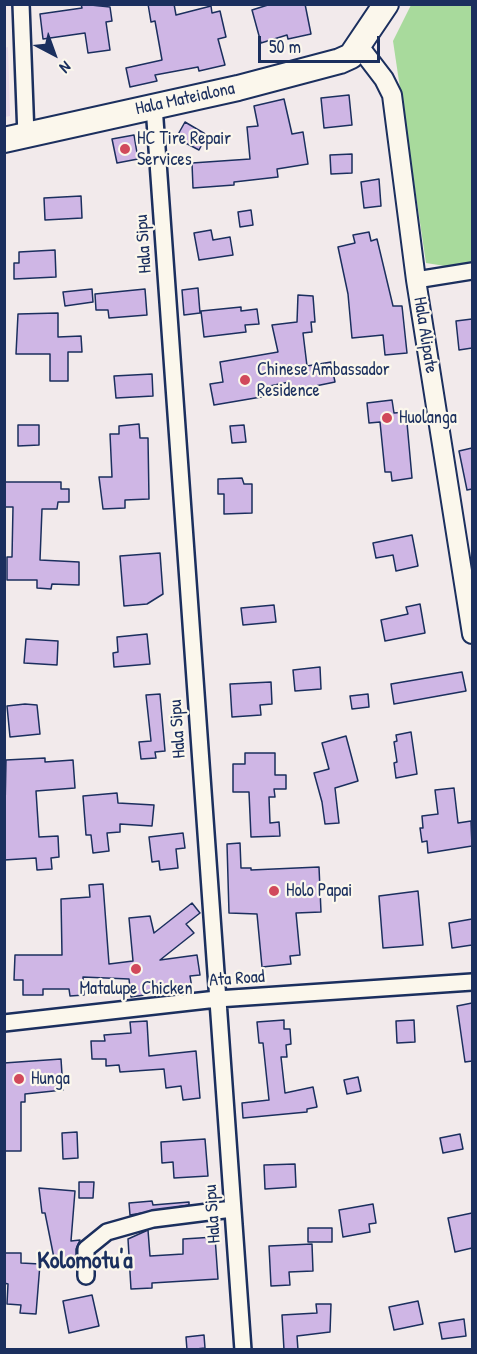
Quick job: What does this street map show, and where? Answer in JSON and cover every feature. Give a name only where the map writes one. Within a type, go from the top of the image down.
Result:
[{"type":"main road","name":"Hala Mateialona","points":[[15,138],[327,66],[351,56],[386,4]]},
{"type":"street","points":[[15,138],[21,4]]},
{"type":"street","name":"Hala Alipate","points":[[358,45],[384,79],[392,95],[416,280],[472,634]]},
{"type":"street","name":"Hala Sipu","points":[[154,106],[243,1350]]},
{"type":"street","points":[[416,280],[472,271]]},
{"type":"street","name":"Ata Road","points":[[4,1023],[217,999],[472,982]]},
{"type":"street","points":[[86,1276],[86,1249],[107,1232],[153,1220],[232,1209]]},
{"type":"shaded area","points":[[8,47],[10,116],[5,117],[4,48]]},
{"type":"green space","points":[[411,5],[472,5],[472,262],[445,266],[426,263],[393,41]]},
{"type":"building","points":[[81,4],[110,7],[112,21],[106,22],[110,50],[88,53],[85,33],[43,39],[40,14],[82,8]]},
{"type":"building","points":[[148,4],[174,4],[176,15],[211,6],[212,13],[220,11],[226,37],[218,39],[225,65],[199,71],[198,67],[155,75],[157,81],[130,87],[126,68],[162,60],[155,21],[151,22]]},
{"type":"building","points":[[271,4],[305,4],[311,34],[288,39],[287,35],[261,43],[252,10]]},
{"type":"building","points":[[349,95],[352,125],[324,128],[321,98]]},
{"type":"building","points":[[284,99],[292,134],[303,132],[308,164],[277,169],[278,177],[234,182],[234,185],[193,188],[192,163],[250,159],[247,127],[258,126],[254,106]]},
{"type":"building","points":[[185,122],[207,135],[199,150],[176,138]]},
{"type":"building","name":"HC Tire Repair Services","points":[[134,135],[138,159],[117,163],[112,139]]},
{"type":"building","points":[[352,154],[352,173],[331,174],[330,155]]},
{"type":"building","points":[[379,179],[381,206],[364,208],[361,182]]},
{"type":"building","points":[[81,196],[82,218],[45,220],[44,198]]},
{"type":"building","points":[[251,210],[253,225],[240,227],[238,212]]},
{"type":"building","points":[[211,230],[213,240],[230,237],[233,255],[199,260],[194,233]]},
{"type":"building","points":[[369,232],[371,241],[377,239],[393,306],[402,306],[407,353],[385,355],[383,335],[352,338],[348,294],[338,247],[355,243],[353,235]]},
{"type":"building","points":[[55,250],[56,277],[14,279],[14,263],[19,263],[19,252]]},
{"type":"building","points":[[198,288],[200,313],[184,315],[182,290]]},
{"type":"building","points":[[92,289],[93,302],[65,306],[63,292]]},
{"type":"building","points":[[145,289],[147,315],[109,318],[108,310],[96,310],[95,294]]},
{"type":"building","points":[[298,295],[313,296],[315,322],[311,322],[312,332],[303,333],[307,366],[331,362],[335,382],[291,391],[289,382],[265,387],[267,396],[214,405],[210,384],[223,382],[220,362],[278,352],[272,325],[297,322]]},
{"type":"building","points":[[241,307],[241,311],[257,309],[259,324],[245,325],[246,332],[204,337],[201,311]]},
{"type":"building","points":[[58,313],[58,337],[81,336],[82,352],[68,352],[68,381],[50,381],[50,354],[16,354],[18,314]]},
{"type":"building","points":[[472,319],[472,348],[459,350],[456,321]]},
{"type":"building","points":[[152,374],[153,396],[116,398],[114,376]]},
{"type":"building","points":[[392,400],[394,413],[406,412],[412,478],[392,481],[391,472],[385,472],[380,422],[369,423],[367,403]]},
{"type":"building","points":[[139,424],[140,438],[148,438],[149,499],[125,500],[125,508],[103,509],[99,477],[112,477],[110,434],[119,434],[119,426]]},
{"type":"building","points":[[18,425],[39,425],[39,445],[18,446]]},
{"type":"building","points":[[244,425],[246,442],[232,443],[230,426]]},
{"type":"building","points":[[472,448],[472,489],[467,490],[459,451]]},
{"type":"building","points":[[242,478],[244,484],[252,484],[252,513],[224,514],[224,494],[218,494],[218,479]]},
{"type":"building","points":[[4,482],[61,482],[61,489],[69,489],[69,502],[58,502],[57,509],[42,509],[40,560],[79,562],[79,585],[52,584],[51,589],[37,588],[37,580],[7,580],[7,557],[12,557],[13,507],[4,507]]},
{"type":"building","points":[[412,535],[418,566],[396,571],[393,555],[376,558],[373,543]]},
{"type":"building","points":[[160,553],[163,594],[147,604],[124,606],[120,556]]},
{"type":"building","points":[[420,604],[425,633],[385,641],[381,620],[408,614],[406,607]]},
{"type":"building","points":[[274,605],[276,622],[243,625],[241,608]]},
{"type":"building","points":[[147,634],[150,664],[114,667],[113,653],[118,652],[117,637]]},
{"type":"building","points":[[26,639],[58,641],[57,665],[24,663]]},
{"type":"building","points":[[320,667],[321,689],[295,691],[293,670]]},
{"type":"building","points":[[462,672],[466,691],[394,704],[391,684]]},
{"type":"building","points":[[271,682],[272,704],[260,705],[261,715],[232,717],[230,684]]},
{"type":"building","points":[[160,694],[165,751],[155,752],[156,758],[141,759],[139,742],[151,741],[146,695]]},
{"type":"building","points":[[368,694],[369,707],[352,709],[350,696]]},
{"type":"building","points":[[37,705],[40,734],[10,737],[7,706]]},
{"type":"building","points":[[411,732],[417,774],[396,778],[394,763],[397,762],[394,742],[397,741],[396,735]]},
{"type":"building","points":[[346,736],[358,781],[335,788],[339,823],[325,824],[314,773],[329,769],[322,743]]},
{"type":"building","points":[[245,753],[275,753],[275,775],[286,775],[286,789],[274,789],[275,797],[269,797],[270,823],[279,822],[280,836],[251,837],[249,792],[233,792],[233,764],[245,764]]},
{"type":"building","points":[[45,758],[45,762],[73,760],[75,788],[36,791],[39,837],[58,836],[59,857],[51,858],[52,869],[37,870],[36,858],[4,860],[6,760]]},
{"type":"building","points":[[454,788],[458,823],[471,821],[472,846],[428,853],[427,841],[422,842],[420,828],[423,828],[422,816],[438,814],[435,790]]},
{"type":"building","points":[[117,793],[118,803],[154,805],[152,826],[120,824],[120,832],[107,833],[109,851],[93,853],[91,835],[86,835],[83,796]]},
{"type":"building","points":[[183,833],[185,848],[176,849],[178,868],[160,870],[159,861],[152,862],[149,837]]},
{"type":"building","name":"Holo Papai","points":[[240,843],[241,868],[251,868],[251,870],[319,867],[321,912],[296,913],[300,955],[290,956],[291,964],[262,967],[257,914],[229,913],[227,844]]},
{"type":"building","points":[[103,884],[109,964],[133,961],[129,918],[150,916],[154,933],[192,903],[200,913],[186,924],[194,933],[160,960],[197,955],[200,975],[190,976],[192,988],[131,997],[129,979],[83,977],[84,995],[70,996],[69,989],[43,989],[43,995],[23,995],[23,980],[14,980],[15,955],[62,955],[61,899],[90,897],[89,885]]},
{"type":"building","points":[[418,891],[423,945],[383,948],[379,896]]},
{"type":"building","points":[[472,919],[472,945],[452,948],[449,923]]},
{"type":"building","points":[[472,1003],[472,1061],[465,1062],[457,1006]]},
{"type":"building","points":[[284,1020],[284,1029],[290,1029],[291,1044],[286,1045],[287,1057],[281,1057],[285,1093],[313,1087],[317,1107],[307,1109],[307,1112],[243,1118],[242,1103],[269,1100],[263,1043],[259,1043],[257,1022]]},
{"type":"building","points":[[414,1020],[415,1042],[397,1043],[396,1021]]},
{"type":"building","points":[[147,1021],[149,1056],[196,1051],[200,1098],[183,1100],[181,1086],[166,1088],[164,1069],[120,1072],[119,1065],[106,1066],[106,1059],[92,1059],[91,1041],[105,1041],[104,1035],[131,1033],[130,1022]]},
{"type":"building","points":[[61,1059],[63,1090],[25,1094],[25,1102],[21,1102],[21,1151],[4,1151],[4,1063]]},
{"type":"building","points":[[358,1077],[361,1091],[347,1094],[344,1080]]},
{"type":"building","points":[[77,1132],[78,1158],[63,1159],[62,1133]]},
{"type":"building","points":[[460,1134],[463,1149],[443,1153],[440,1138]]},
{"type":"building","points":[[205,1139],[208,1176],[174,1178],[173,1162],[162,1163],[161,1142]]},
{"type":"building","points":[[295,1164],[296,1187],[265,1189],[264,1165]]},
{"type":"building","points":[[79,1182],[94,1182],[93,1198],[79,1198]]},
{"type":"building","points":[[39,1188],[75,1191],[71,1241],[80,1240],[76,1249],[76,1265],[56,1268],[45,1213],[42,1213]]},
{"type":"building","points":[[152,1201],[153,1205],[189,1202],[189,1205],[130,1215],[129,1203]]},
{"type":"building","points":[[373,1204],[376,1223],[369,1224],[370,1232],[343,1237],[339,1210]]},
{"type":"building","points":[[472,1213],[472,1248],[455,1252],[448,1218]]},
{"type":"building","points":[[308,1228],[332,1228],[332,1242],[308,1242]]},
{"type":"building","points":[[148,1230],[150,1256],[183,1254],[183,1239],[215,1237],[218,1279],[152,1283],[152,1288],[131,1289],[128,1239]]},
{"type":"building","points":[[312,1244],[313,1271],[289,1272],[290,1285],[271,1286],[269,1246]]},
{"type":"building","points":[[4,1253],[21,1253],[21,1263],[40,1264],[36,1314],[20,1313],[21,1305],[7,1304],[8,1284],[4,1283]]},
{"type":"building","points":[[92,1295],[99,1326],[69,1333],[63,1301]]},
{"type":"building","points":[[418,1301],[423,1324],[394,1330],[389,1307]]},
{"type":"building","points":[[316,1304],[331,1304],[330,1332],[297,1336],[298,1350],[284,1350],[282,1315],[317,1313]]},
{"type":"building","points":[[464,1319],[466,1336],[442,1339],[439,1323]]},
{"type":"building","points":[[204,1335],[205,1348],[187,1350],[186,1337]]},
{"type":"place","name":"HC Tire Repair Services","points":[[125,149]]},
{"type":"place","name":"Chinese Ambassador Residence","points":[[245,380]]},
{"type":"place","name":"Huolanga","points":[[387,418]]},
{"type":"place","name":"Holo Papai","points":[[274,891]]},
{"type":"place","name":"Matalupe Chicken","points":[[136,969]]},
{"type":"place","name":"Hunga","points":[[19,1079]]},
{"type":"district","name":"Kolomotu'a","points":[[85,1262]]}]
